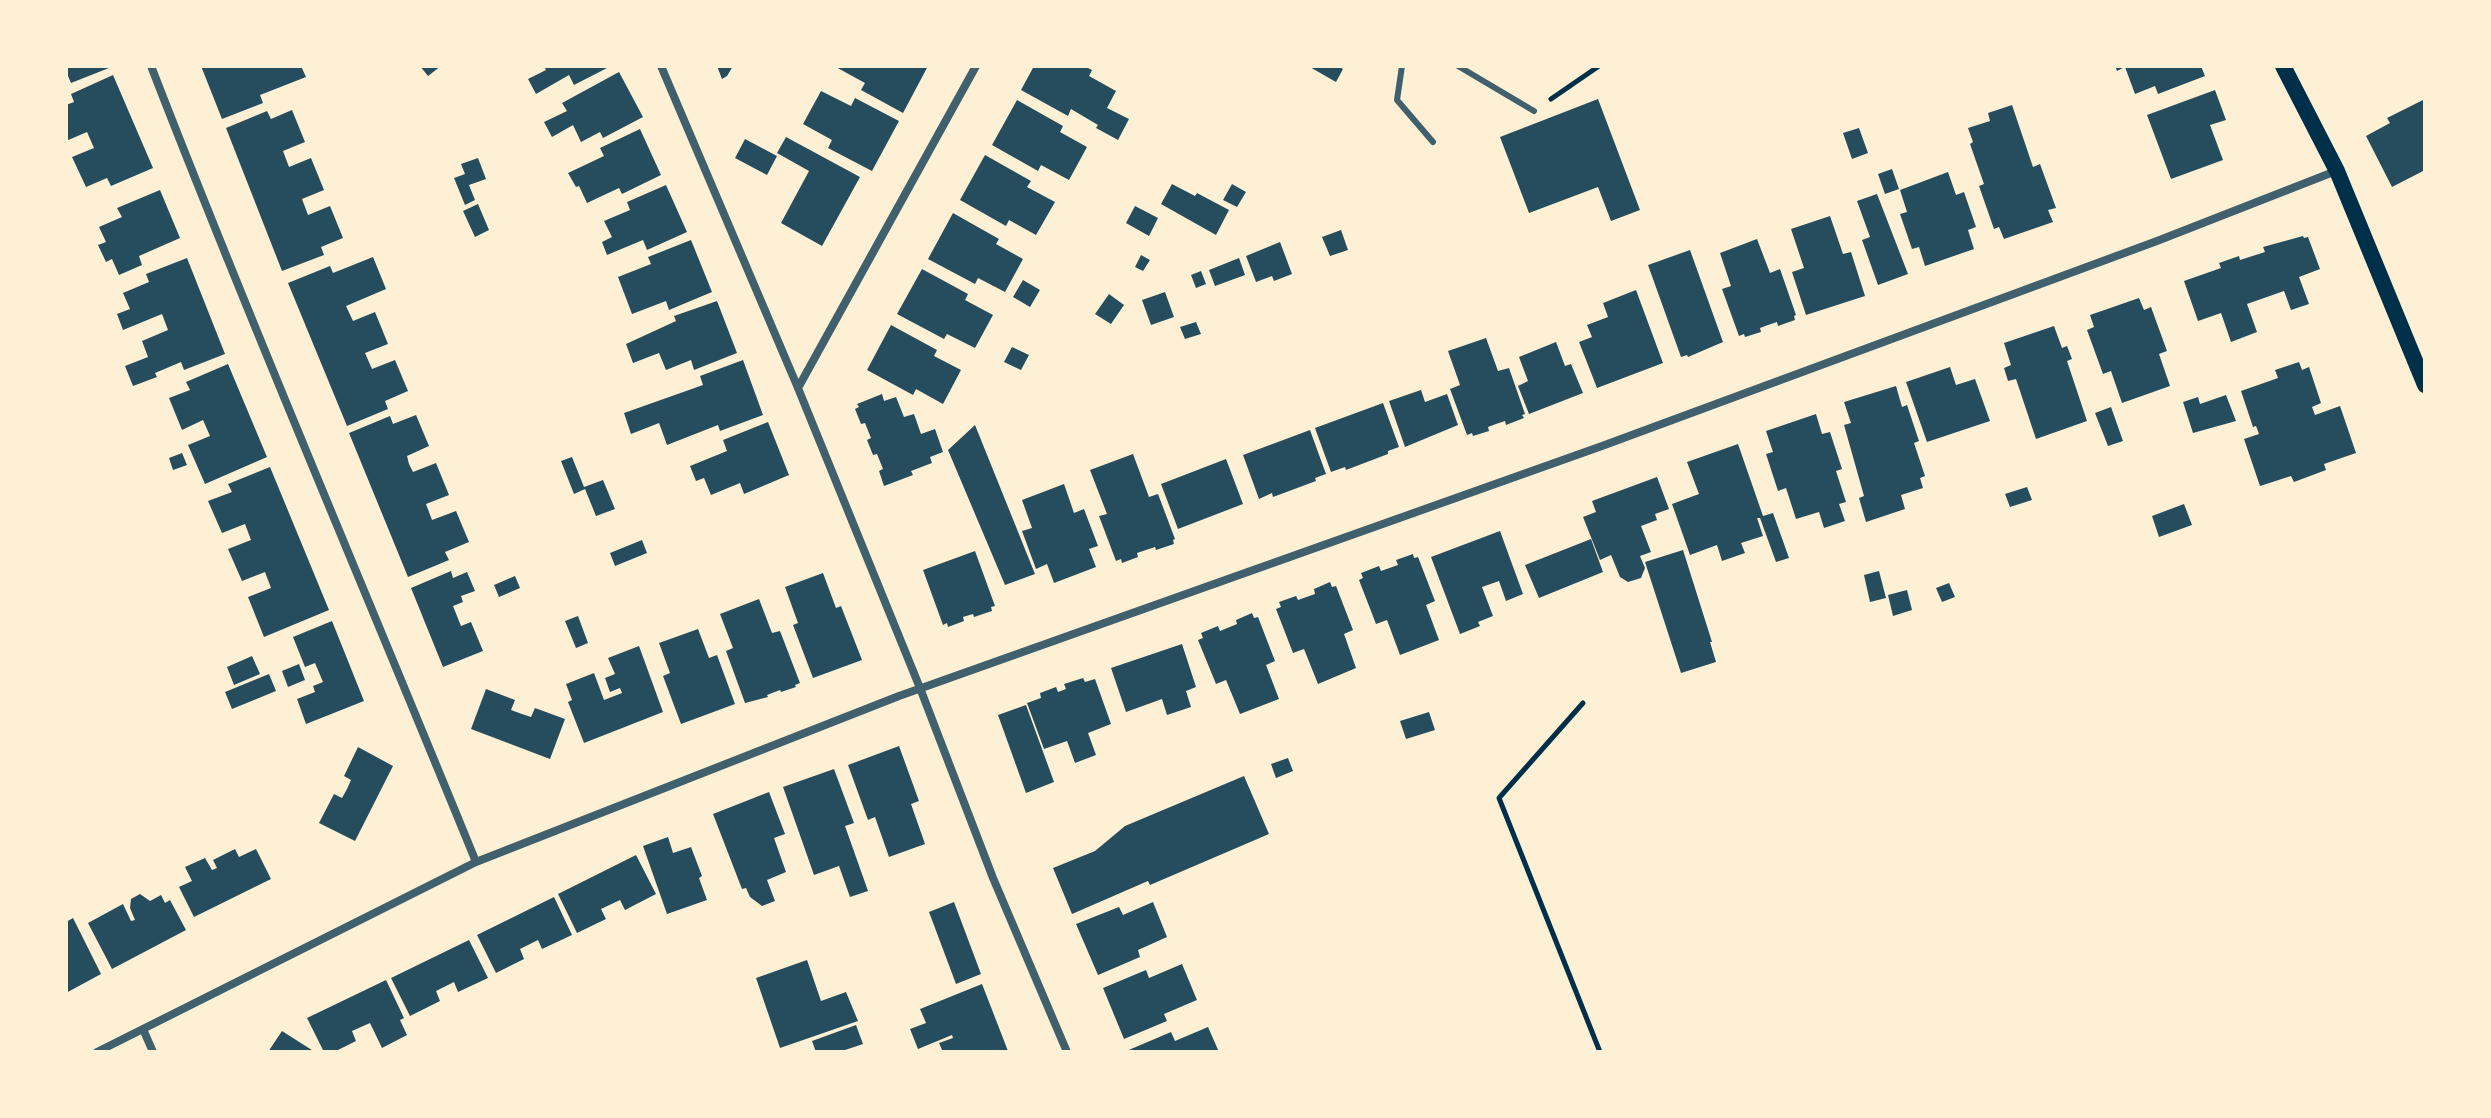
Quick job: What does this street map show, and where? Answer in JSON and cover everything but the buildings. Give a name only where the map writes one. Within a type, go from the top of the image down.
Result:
[{"type":"main road","points":[[2283,66],[2337,171],[2425,385]]},
{"type":"street","points":[[151,66],[316,480],[388,645],[476,862]]},
{"type":"street","points":[[661,66],[798,388],[920,688],[993,878],[1067,1052]]},
{"type":"street","points":[[798,388],[976,66]]},
{"type":"street","points":[[97,1052],[476,862],[920,688],[1587,452],[2337,171]]},
{"type":"street","points":[[143,1029],[153,1052]]},
{"type":"lane","points":[[1402,66],[1397,100],[1433,142]]},
{"type":"lane","points":[[1458,66],[1534,111]]},
{"type":"path","points":[[1534,111],[1599,66]]},
{"type":"path","points":[[1583,703],[1499,798],[1600,1052]]}]
